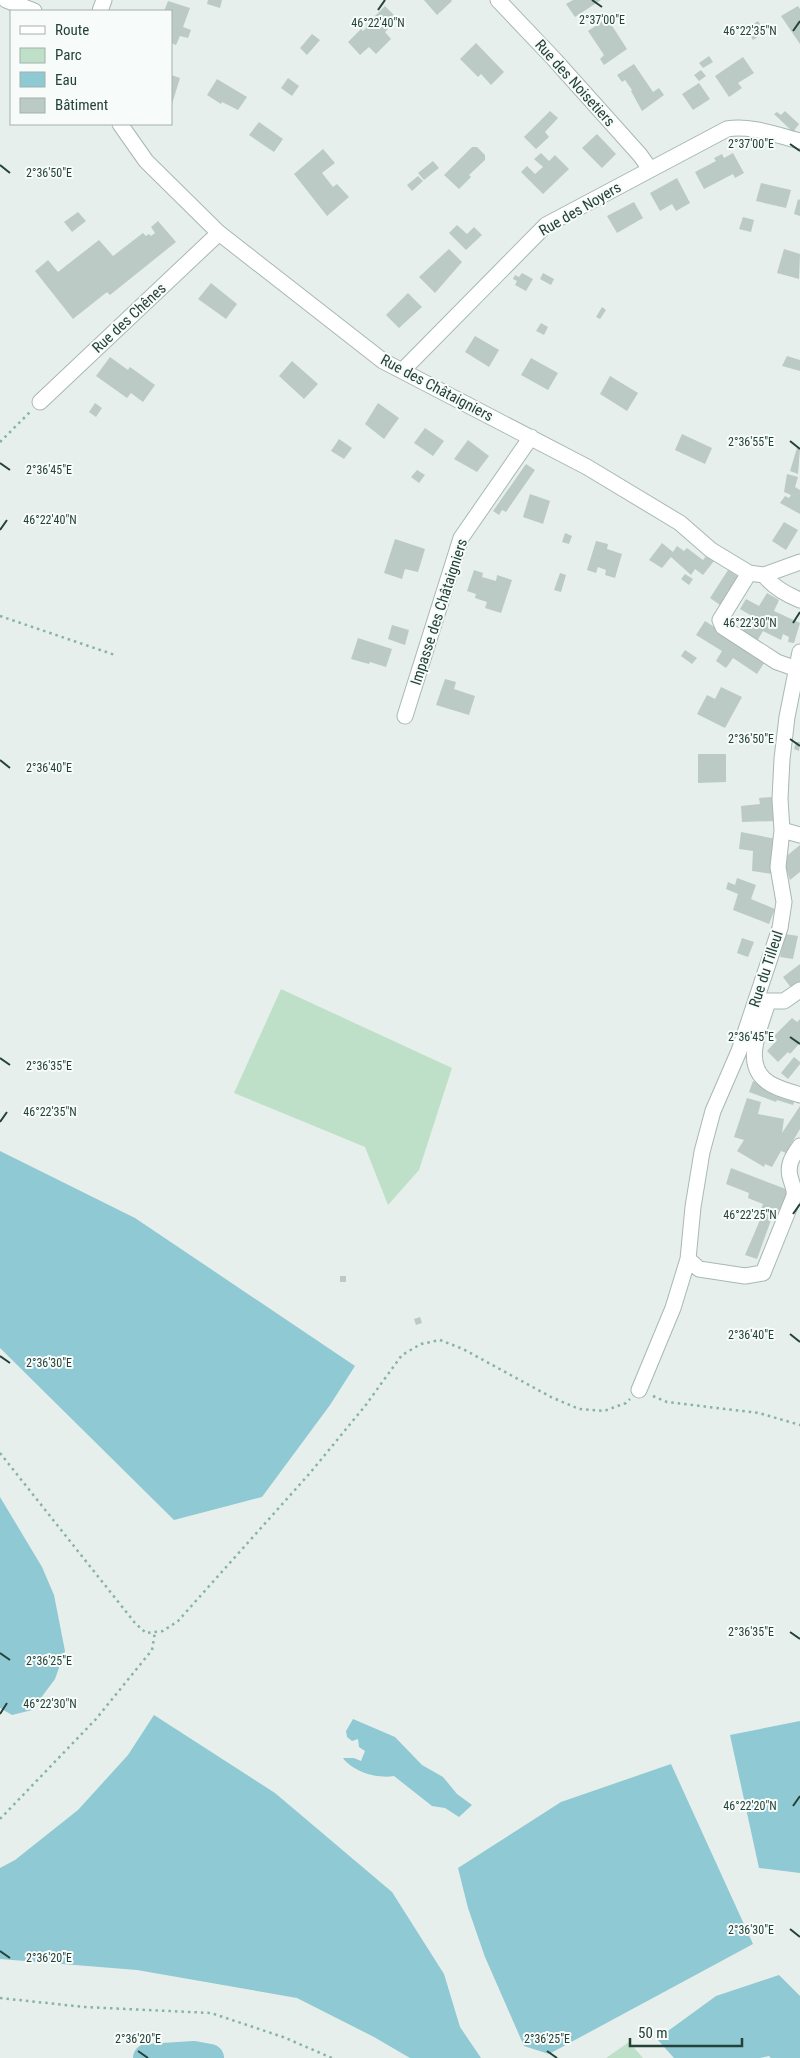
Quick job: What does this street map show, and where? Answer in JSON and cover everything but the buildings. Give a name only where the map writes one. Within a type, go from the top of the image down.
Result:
[{"type":"street","points":[[6,0],[31,10]]},
{"type":"street","name":"Rue des Noisetiers","points":[[498,0],[640,154],[650,169]]},
{"type":"street","name":"Rue des Châtaigniers","points":[[121,125],[146,161],[219,233],[383,361],[587,467],[680,523],[711,550],[756,574],[789,596],[800,600]]},
{"type":"street","name":"Rue des Noyers","points":[[402,371],[546,225],[727,129],[739,127],[800,141]]},
{"type":"street","name":"Rue des Chênes","points":[[40,402],[219,233]]},
{"type":"street","name":"Impasse des Châtaigniers","points":[[405,716],[461,538],[531,437]]},
{"type":"street","points":[[797,669],[777,662],[723,627],[720,620],[756,574],[800,562]]},
{"type":"street","name":"Rue du Tilleul","points":[[639,1390],[673,1308],[688,1259],[693,1207],[702,1152],[713,1111],[762,1001],[780,928],[784,902],[778,867],[782,830],[780,799],[782,760],[786,718],[800,652]]},
{"type":"street","points":[[782,830],[800,835]]},
{"type":"street","points":[[800,990],[784,1002],[762,1001],[754,1054],[757,1069],[764,1080],[800,1094]]},
{"type":"street","points":[[688,1259],[698,1268],[745,1276],[763,1273],[794,1196],[795,1190],[788,1170],[791,1159],[800,1146]]},
{"type":"path","points":[[0,442],[40,402]]},
{"type":"path","points":[[0,616],[115,655]]},
{"type":"path","points":[[0,1453],[135,1623],[146,1633],[163,1631],[178,1621],[310,1474],[365,1406],[402,1355],[421,1344],[440,1340],[463,1349],[551,1397],[579,1409],[604,1411],[626,1403],[639,1390],[667,1402],[759,1413],[800,1425]]},
{"type":"path","points":[[0,1819],[96,1718],[152,1650],[155,1632]]},
{"type":"path","points":[[0,1998],[94,2007],[212,2013],[283,2038],[332,2058]]},
{"type":"green space","points":[[281,989],[452,1068],[419,1170],[388,1205],[365,1147],[234,1093]]},
{"type":"green space","points":[[629,2042],[643,2058],[606,2058]]},
{"type":"water","points":[[0,1151],[135,1218],[355,1366],[330,1405],[262,1497],[174,1520],[0,1348]]},
{"type":"water","points":[[0,1497],[42,1567],[54,1595],[65,1651],[55,1679],[32,1710],[12,1715],[0,1708]]},
{"type":"water","points":[[154,1715],[275,1793],[392,1892],[444,1974],[460,2027],[481,2058],[410,2058],[374,2037],[297,1998],[137,1970],[0,1959],[0,1868],[15,1860],[78,1810],[128,1755]]},
{"type":"water","points":[[353,1719],[395,1737],[422,1765],[443,1777],[457,1794],[472,1805],[459,1817],[445,1808],[432,1806],[394,1776],[373,1775],[359,1771],[347,1763],[343,1758],[354,1758],[361,1761],[365,1751],[359,1747],[358,1739],[352,1741],[347,1737],[346,1731]]},
{"type":"water","points":[[800,1721],[800,1873],[759,1868],[730,1735]]},
{"type":"water","points":[[671,1764],[753,1944],[549,2054],[524,2046],[485,1957],[468,1908],[458,1868],[561,1802]]},
{"type":"water","points":[[779,1975],[800,1996],[800,2058],[771,2058],[769,2056],[760,2058],[674,2058],[657,2039],[716,1996]]},
{"type":"waterway","points":[[147,2058],[194,2055],[210,2058]]}]
